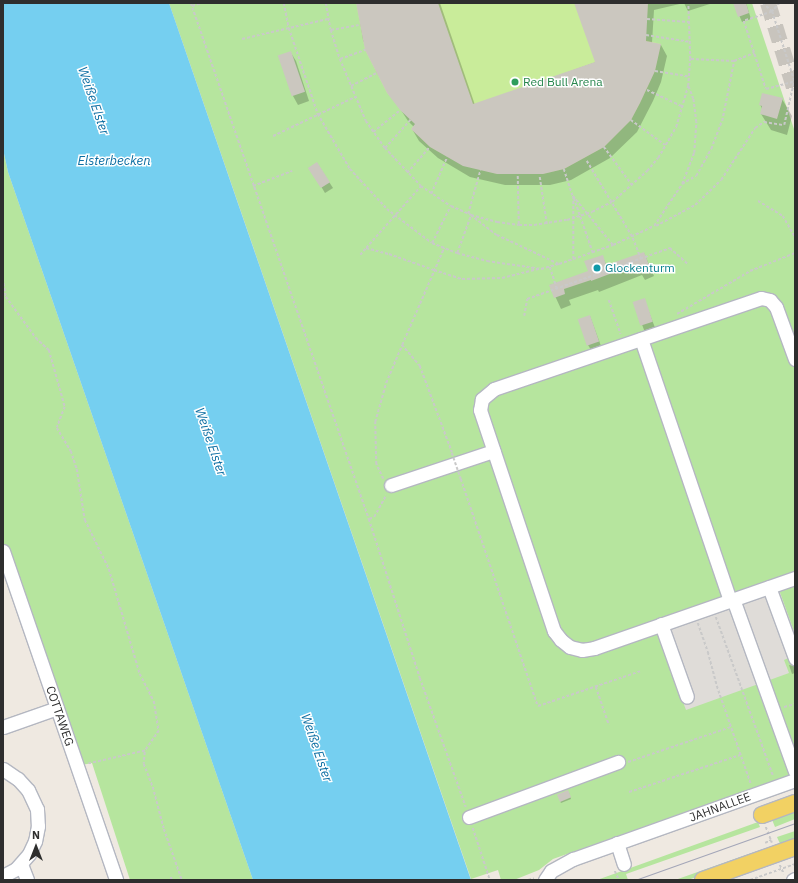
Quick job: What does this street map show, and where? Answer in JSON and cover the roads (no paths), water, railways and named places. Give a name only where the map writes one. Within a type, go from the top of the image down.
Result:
[{"type":"main road","name":"JAHNALLEE","points":[[762,815],[788,806]]},
{"type":"main road","points":[[703,880],[771,846],[795,847]]},
{"type":"street","points":[[794,352],[776,307],[766,298],[753,301],[490,391],[482,399],[480,410],[552,626],[560,640],[576,649],[588,649],[795,578]]},
{"type":"street","points":[[641,339],[732,600],[795,771]]},
{"type":"street","points":[[391,485],[493,451]]},
{"type":"street","name":"COTTAWEG","points":[[3,551],[116,880]]},
{"type":"street","points":[[769,587],[795,658]]},
{"type":"street","points":[[661,624],[688,697]]},
{"type":"street","points":[[3,727],[57,708]]},
{"type":"street","points":[[469,817],[622,763]]},
{"type":"street","points":[[3,770],[24,784],[32,796],[37,809],[38,826],[35,841],[29,854],[21,864],[3,876]]},
{"type":"street","name":"JAHNALLEE","points":[[545,880],[551,871],[573,859],[617,844],[643,828],[755,795],[795,780]]},
{"type":"street","points":[[617,844],[624,864]]},
{"type":"street","points":[[21,864],[27,880]]},
{"type":"water","name":"Elsterbecken","points":[[3,3],[169,3],[471,880],[253,880],[8,172],[3,149]]},
{"type":"tunnel","points":[[768,3],[795,91]]},
{"type":"tram line","points":[[635,880],[795,823]]},
{"type":"place","name":"Red Bull Arena","points":[[515,82]]},
{"type":"place","name":"Glockenturm","points":[[597,268]]},
{"type":"water label","name":"Weiße Elster","points":[[93,101]]},
{"type":"water label","name":"Weiße Elster","points":[[210,442]]},
{"type":"water label","name":"Weiße Elster","points":[[316,748]]}]
